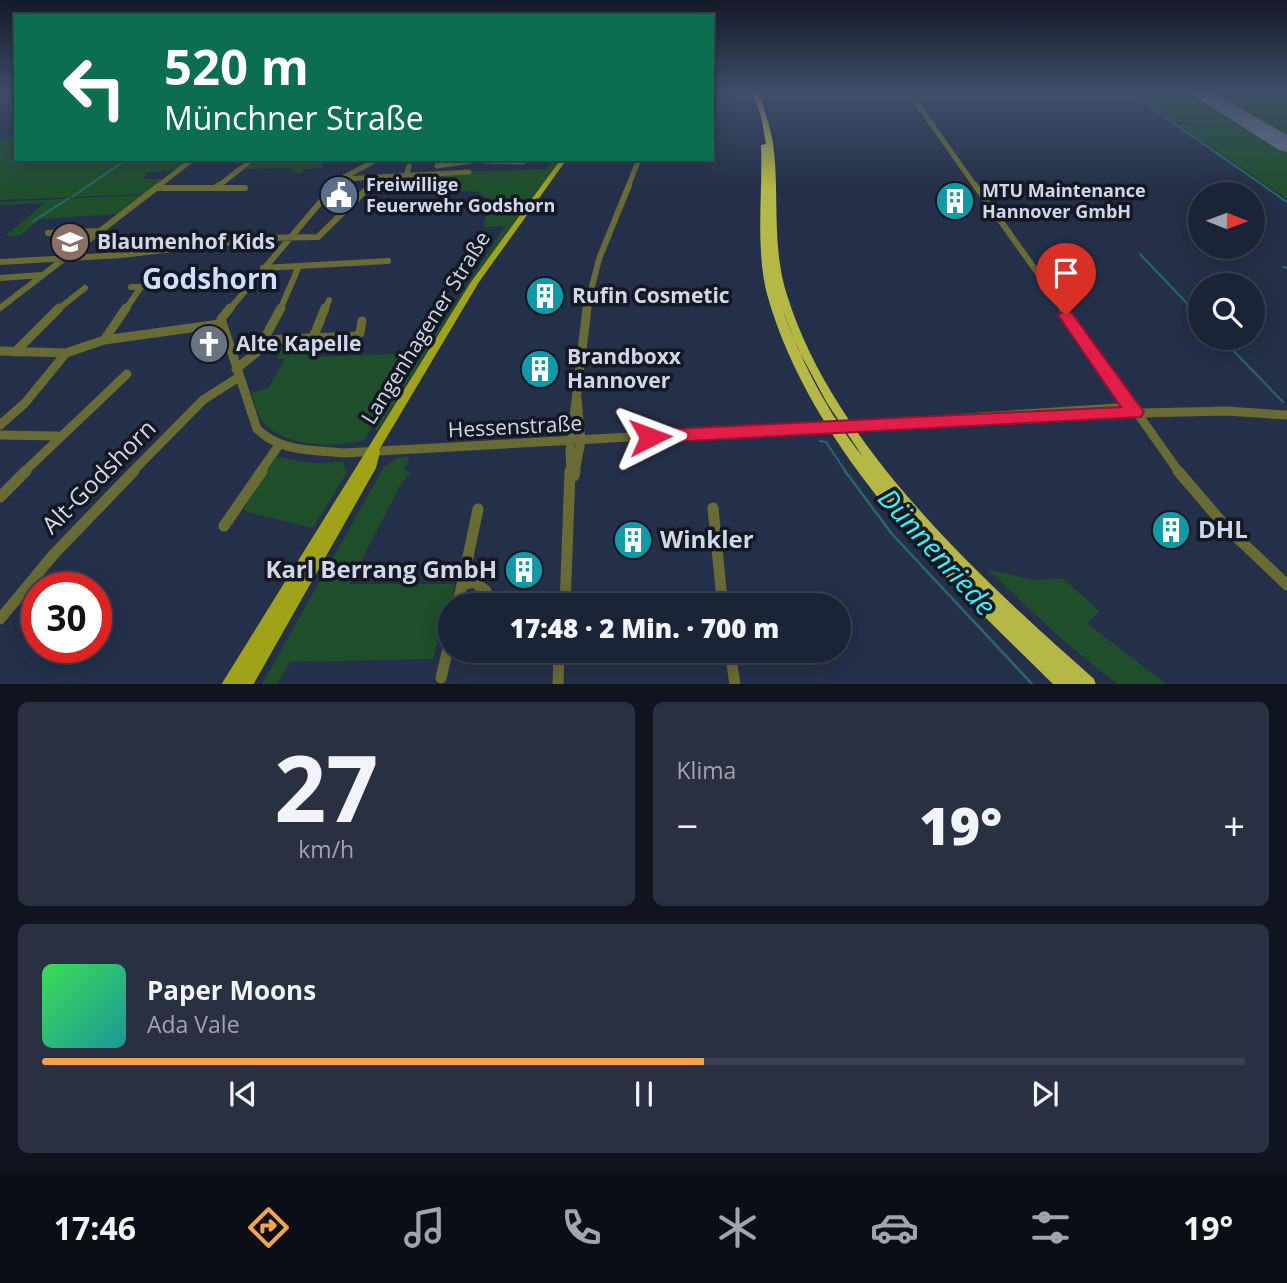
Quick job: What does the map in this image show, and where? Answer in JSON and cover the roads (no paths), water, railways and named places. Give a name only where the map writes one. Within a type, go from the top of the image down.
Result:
[{"type":"highway","points":[[759,124],[763,137],[767,268],[779,317],[802,370],[845,440],[916,530],[978,598],[1067,684]]},
{"type":"highway","points":[[766,124],[770,137],[772,239],[778,276],[790,317],[813,369],[856,437],[926,524],[992,594],[1088,684]]},
{"type":"main road","name":"Langenhagener Straße","points":[[229,684],[359,467],[374,452],[475,282],[563,161]]},
{"type":"main road","name":"Langenhagener Straße","points":[[244,684],[370,468],[374,452]]},
{"type":"street","points":[[931,124],[1134,412],[1199,497],[1287,585]]},
{"type":"street","points":[[0,308],[190,161]]},
{"type":"street","points":[[215,188],[250,161]]},
{"type":"street","points":[[224,526],[271,452],[279,445],[257,429],[220,324],[224,314],[340,180],[374,161]]},
{"type":"street","points":[[438,161],[437,166],[477,161]]},
{"type":"street","points":[[504,161],[523,162]]},
{"type":"street","points":[[566,593],[582,337],[592,282],[638,161]]},
{"type":"street","points":[[406,176],[409,166]]},
{"type":"street","points":[[340,180],[468,172]]},
{"type":"street","points":[[0,262],[320,236],[379,178]]},
{"type":"street","points":[[156,188],[246,188]]},
{"type":"street","points":[[48,233],[100,231]]},
{"type":"street","points":[[263,268],[388,261]]},
{"type":"street","name":"Alt-Godshorn","points":[[0,619],[50,556],[218,386],[247,363],[277,318],[299,266]]},
{"type":"street","points":[[0,278],[43,275]]},
{"type":"street","points":[[104,340],[145,287],[131,287]]},
{"type":"street","points":[[15,352],[44,326],[46,319],[85,288]]},
{"type":"street","points":[[313,338],[329,300]]},
{"type":"street","points":[[263,340],[358,335],[362,321]]},
{"type":"street","points":[[0,351],[66,353],[104,340],[220,324]]},
{"type":"street","points":[[0,425],[25,402],[66,353]]},
{"type":"street","points":[[0,497],[29,470],[58,436],[127,374]]},
{"type":"street","name":"Hessenstraße","points":[[279,445],[306,452],[374,452],[1035,415],[1226,411],[1287,415]]},
{"type":"street","points":[[0,435],[58,436]]},
{"type":"street","points":[[713,508],[721,593]]},
{"type":"street","points":[[460,593],[478,509]]},
{"type":"street","points":[[462,585],[474,582],[482,586],[484,593]]},
{"type":"street","points":[[441,678],[445,663]]},
{"type":"street","points":[[558,684],[559,663]]},
{"type":"street","points":[[732,663],[735,684]]},
{"type":"waterway","points":[[1175,124],[1287,202]]},
{"type":"waterway","points":[[72,197],[124,161]]},
{"type":"waterway","points":[[32,222],[69,198]]},
{"type":"waterway","points":[[1140,254],[1188,304]]},
{"type":"waterway","points":[[1283,267],[1287,268]]},
{"type":"waterway","points":[[1233,350],[1283,402]]},
{"type":"waterway","name":"Dünnenriede","points":[[820,441],[826,442],[846,472]]},
{"type":"waterway","name":"Dünnenriede","points":[[845,471],[892,534],[1032,684]]},
{"type":"place","name":"Freiwillige Feuerwehr Godshorn","points":[[339,195]]},
{"type":"place","name":"MTU Maintenance Hannover GmbH","points":[[955,201]]},
{"type":"place","name":"Blaumenhof Kids","points":[[70,242]]},
{"type":"place","name":"Rufin Cosmetic","points":[[545,296]]},
{"type":"place","name":"Alte Kapelle","points":[[209,344]]},
{"type":"place","name":"Brandboxx Hannover","points":[[540,369]]},
{"type":"place","name":"DHL","points":[[1171,530]]},
{"type":"place","name":"Winkler","points":[[633,540]]},
{"type":"place","name":"Karl Berrang GmbH","points":[[524,570]]},
{"type":"district","name":"Godshorn","points":[[210,279]]}]
